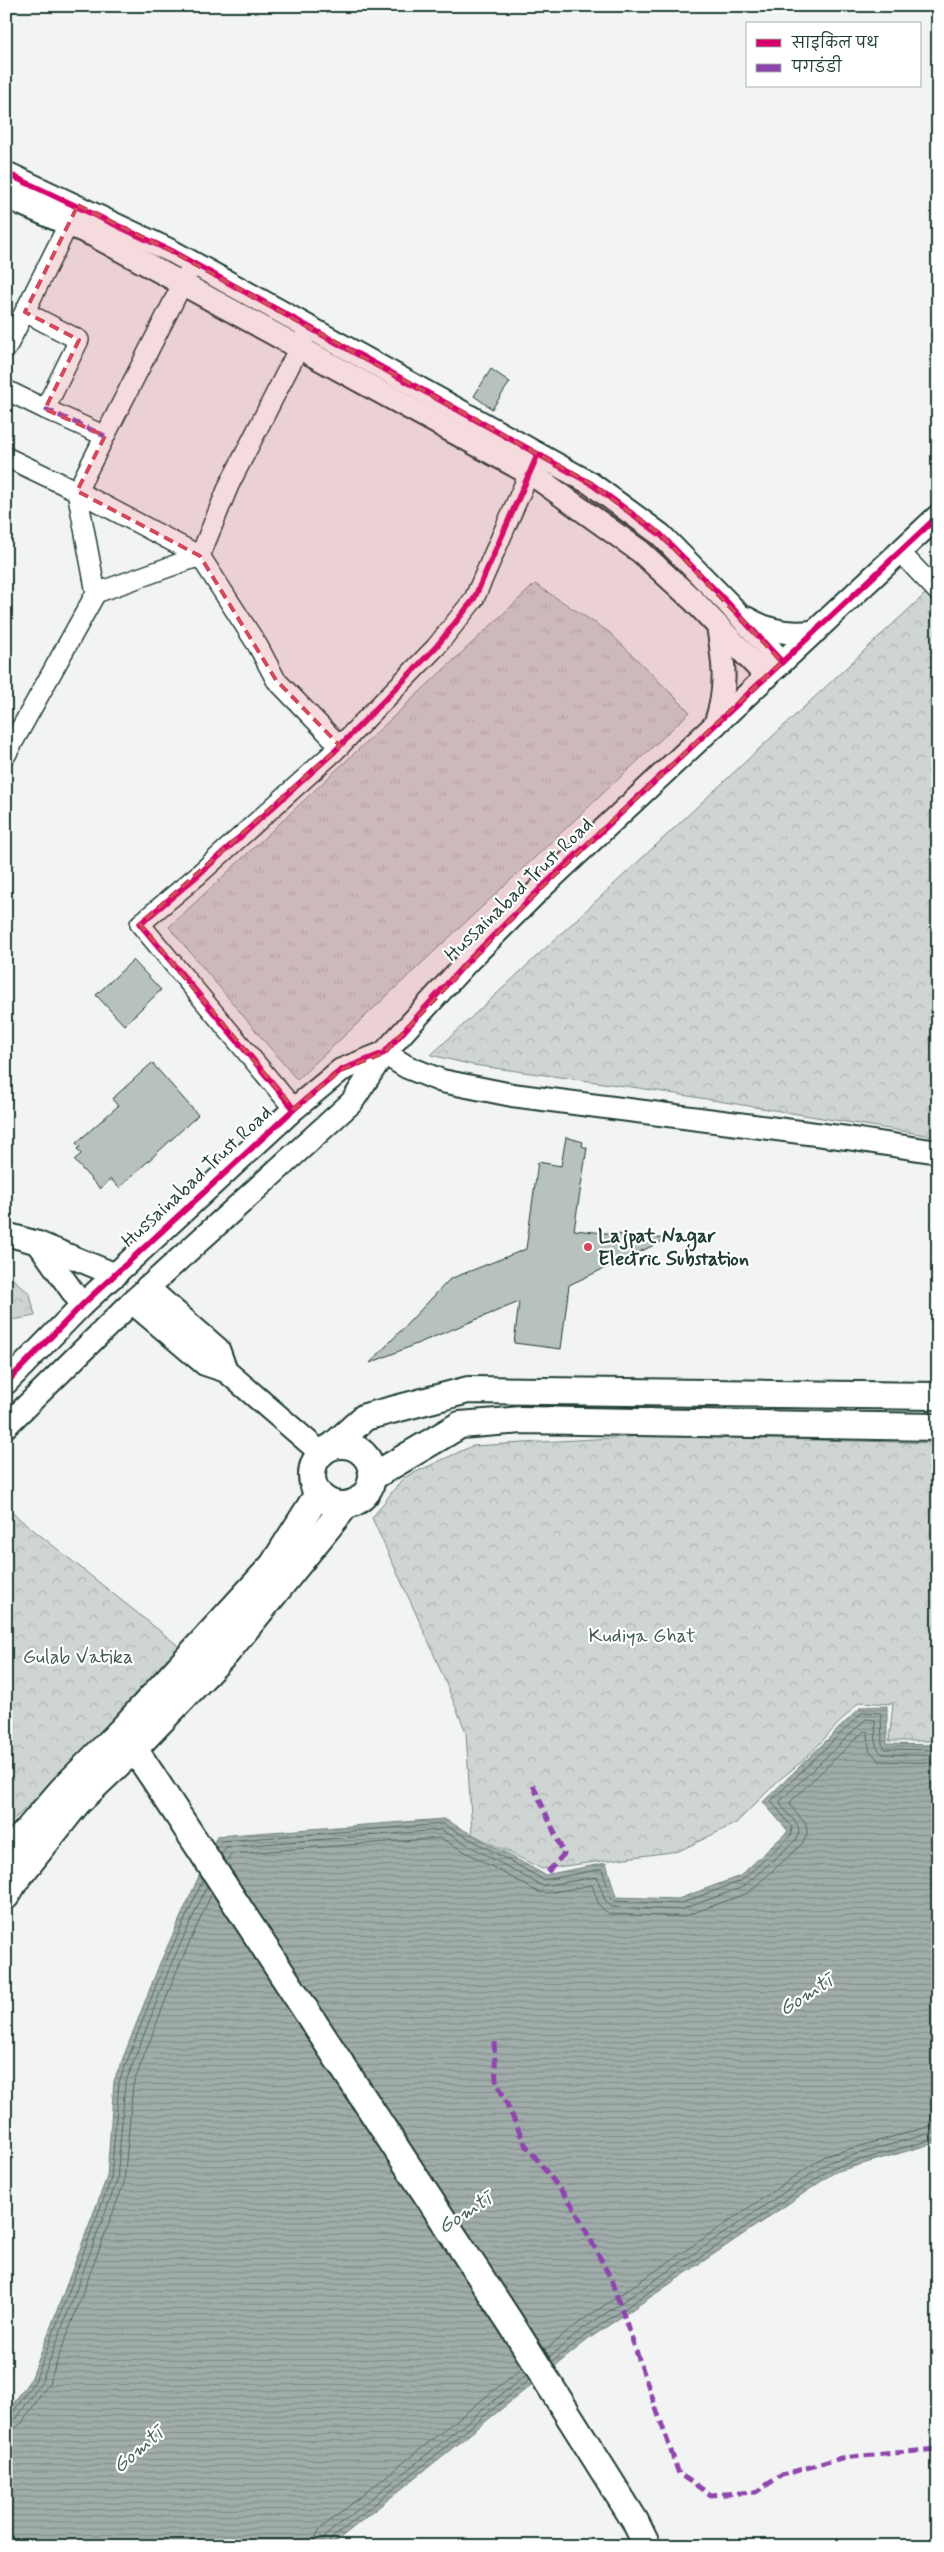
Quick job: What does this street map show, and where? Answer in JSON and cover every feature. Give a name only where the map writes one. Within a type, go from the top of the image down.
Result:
[{"type":"main road","points":[[346,1505],[336,1505],[318,1494],[313,1485],[311,1475],[313,1465],[327,1449],[365,1417],[468,1390],[938,1396]]},
{"type":"main road","points":[[372,1477],[460,1425],[522,1420],[938,1427]]},
{"type":"main road","points":[[6,1855],[62,1790],[127,1741],[227,1652],[346,1505],[364,1496],[370,1487],[372,1467],[361,1451],[353,1446],[327,1449]]},
{"type":"main road","points":[[6,1896],[15,1880],[273,1564],[318,1494]]},
{"type":"main road","points":[[127,1741],[153,1777],[510,2322],[639,2536],[666,2546]]},
{"type":"street","points":[[6,173],[73,214],[95,236],[300,348],[533,463],[590,483],[661,535],[736,612],[774,670]]},
{"type":"street","points":[[6,197],[73,214],[193,263],[310,328],[533,463],[641,552],[718,626],[774,670]]},
{"type":"street","points":[[6,349],[73,214]]},
{"type":"street","points":[[6,755],[96,593],[77,490],[193,263]]},
{"type":"street","points":[[25,312],[79,340],[45,409]]},
{"type":"street","points":[[96,593],[200,556],[229,485],[310,328]]},
{"type":"street","points":[[6,390],[105,436]]},
{"type":"street","points":[[6,457],[77,490],[200,556],[258,646],[276,680],[340,746]]},
{"type":"street","points":[[294,1109],[140,924],[197,876],[340,746],[436,647],[474,599],[533,463]]},
{"type":"street","name":"Hussainabad Trust Road","points":[[6,1384],[82,1306],[294,1109],[342,1070],[384,1053],[467,962],[541,888],[938,516]]},
{"type":"street","points":[[900,552],[938,592]]},
{"type":"street","points":[[736,612],[757,624],[786,634],[802,634],[816,631]]},
{"type":"street","points":[[715,726],[723,702],[725,678],[718,626]]},
{"type":"street","points":[[6,1426],[140,1294],[352,1102],[384,1053],[407,1067],[442,1081],[512,1095],[847,1138],[938,1152]]},
{"type":"street","points":[[6,1234],[38,1243],[116,1275]]},
{"type":"street","points":[[38,1243],[82,1306]]},
{"type":"street","points":[[140,1294],[204,1364],[226,1371],[327,1449]]},
{"type":"highlighted area","points":[[78,205],[173,252],[590,483],[661,535],[782,662],[541,888],[384,1053],[341,1070],[294,1109],[140,924],[340,746],[276,680],[200,556],[77,491],[105,436],[45,409],[79,340],[25,312]]},
{"type":"green space","points":[[938,582],[938,1137],[639,1088],[473,1065],[431,1055]]},
{"type":"green space","points":[[535,584],[609,632],[690,712],[297,1080],[169,927]]},
{"type":"green space","points":[[6,1273],[30,1294],[35,1316],[6,1321]]},
{"type":"green space","name":"Kudiya Ghat","points":[[645,1436],[938,1443],[938,1741],[889,1741],[893,1704],[859,1702],[805,1759],[779,1780],[736,1823],[679,1851],[542,1869],[472,1834],[466,1732],[428,1640],[372,1518],[403,1478],[472,1446]]},
{"type":"green space","name":"Gulab Vatika","points":[[6,1508],[186,1652],[6,1827]]},
{"type":"water","name":"Gomtī","points":[[887,1706],[887,1744],[938,1745],[938,2142],[835,2172],[590,2338],[330,2546],[6,2546],[6,2414],[32,2377],[107,2177],[114,2081],[160,1963],[217,1836],[444,1819],[545,1875],[606,1863],[616,1897],[678,1899],[740,1876],[788,1831],[763,1802],[861,1707]]},
{"type":"building","points":[[491,369],[510,382],[492,409],[474,396]]},
{"type":"building","points":[[133,960],[161,990],[124,1025],[96,995]]},
{"type":"building","points":[[152,1063],[198,1115],[119,1188],[111,1179],[100,1189],[74,1160],[81,1154],[77,1149],[80,1147],[76,1143],[118,1106],[112,1099]]},
{"type":"building","name":"Lajpat Nagar Electric Substation","points":[[566,1137],[583,1142],[582,1146],[587,1148],[574,1230],[667,1239],[569,1285],[561,1349],[514,1343],[519,1302],[370,1363],[450,1279],[526,1249],[538,1162],[561,1166]]},
{"type":"marked path","points":[[45,409],[105,436]]},
{"type":"marked path","points":[[533,1785],[564,1854],[545,1875]]},
{"type":"marked path","points":[[494,2042],[496,2080],[525,2144],[573,2206],[611,2279],[679,2474],[711,2495],[756,2492],[782,2475],[841,2458],[938,2449]]},
{"type":"cycle path","points":[[6,173],[173,252],[590,483],[661,535],[727,602],[782,662]]},
{"type":"cycle path","points":[[294,1109],[140,924],[197,876],[335,751],[436,647],[474,599],[538,454]]},
{"type":"cycle path","points":[[6,1383],[82,1305],[294,1109],[341,1070],[384,1053],[467,962],[541,888],[938,516]]},
{"type":"place","name":"Lajpat Nagar Electric Substation","points":[[588,1247]]}]
